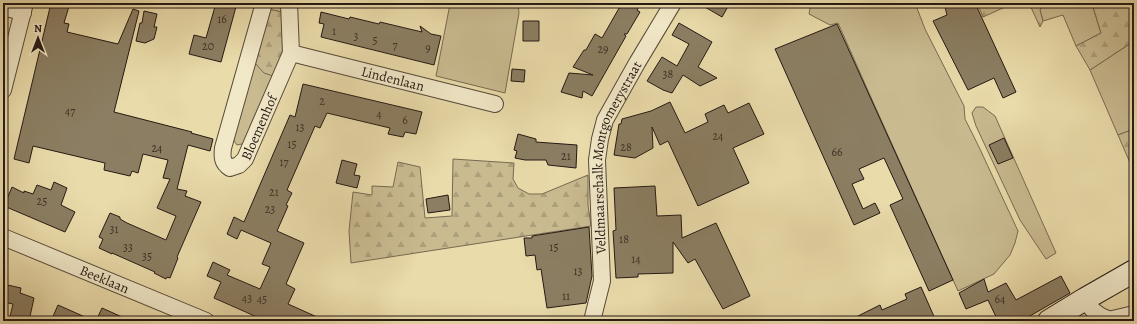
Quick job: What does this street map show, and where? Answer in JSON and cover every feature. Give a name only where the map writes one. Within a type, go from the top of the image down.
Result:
[{"type":"street","name":"Bloemenhof","points":[[264,3],[222,156],[225,165],[230,168],[239,165],[245,159],[291,54],[289,3]]},
{"type":"street","name":"Veldmaarschalk Montgomerystraat","points":[[592,321],[602,281],[598,160],[604,120],[673,3]]},
{"type":"street","points":[[3,9],[24,8],[3,90]]},
{"type":"street","name":"Lindenlaan","points":[[291,54],[495,104]]},
{"type":"street","name":"Beeklaan","points":[[3,237],[206,321]]},
{"type":"street","points":[[1058,319],[1085,299],[1134,271]]},
{"type":"street","points":[[1085,299],[1093,312],[1106,320],[1134,314]]},
{"type":"green space","points":[[270,3],[286,3],[286,13],[268,9]]},
{"type":"green space","points":[[518,3],[519,13],[505,93],[436,76],[450,4]]},
{"type":"green space","points":[[811,3],[915,3],[925,29],[964,106],[965,119],[1018,231],[1010,255],[994,274],[958,291],[838,23],[830,25],[809,14]]},
{"type":"green space","points":[[977,3],[1014,3],[983,17]]},
{"type":"green space","points":[[1029,3],[1057,3],[1055,5],[1043,5],[1040,10],[1043,21],[1040,27]]},
{"type":"green space","points":[[1057,3],[1094,3],[1092,4],[1101,33],[1076,46],[1063,15],[1043,21],[1040,10],[1043,5],[1055,5]]},
{"type":"green space","points":[[1134,3],[1134,41],[1090,70],[1076,46],[1101,33],[1092,4]]},
{"type":"green space","points":[[268,9],[286,13],[284,47],[273,76],[264,73],[254,62]]},
{"type":"green space","points":[[1134,41],[1134,129],[1118,135],[1090,70]]},
{"type":"green space","points":[[254,62],[273,76],[245,141],[242,144],[237,145],[234,141],[234,135]]},
{"type":"green space","points":[[976,107],[983,107],[995,116],[1056,253],[1046,259],[1020,220],[976,126],[972,113]]},
{"type":"green space","points":[[1134,129],[1134,172],[1118,135]]},
{"type":"green space","points":[[453,159],[514,163],[513,179],[518,188],[529,194],[542,194],[588,175],[588,205],[591,226],[351,263],[349,231],[353,192],[372,195],[372,186],[393,187],[398,162],[420,167],[425,218],[452,216]]},
{"type":"building","points":[[51,3],[70,3],[64,23],[69,24],[67,32],[118,44],[133,9],[139,11],[114,112],[192,132],[191,133],[213,139],[210,151],[188,145],[177,189],[187,191],[185,196],[201,202],[177,257],[178,258],[170,278],[167,277],[166,279],[154,273],[155,272],[99,248],[103,239],[99,237],[110,213],[120,217],[120,219],[127,223],[166,240],[176,216],[157,208],[170,179],[163,178],[168,160],[143,154],[138,173],[132,171],[130,176],[104,170],[105,163],[33,146],[29,163],[14,159]]},
{"type":"building","points":[[216,3],[237,3],[221,62],[189,54],[194,35],[206,38]]},
{"type":"building","points":[[622,3],[641,3],[637,10],[640,12],[627,34],[624,34],[626,36],[592,96],[583,91],[582,98],[561,92],[569,73],[593,75],[573,67],[584,50],[586,50],[595,34],[602,38]]},
{"type":"building","points":[[698,3],[730,3],[722,17]]},
{"type":"building","points":[[944,3],[975,3],[1016,92],[1003,98],[994,78],[968,90],[933,21],[947,15]]},
{"type":"building","points":[[144,11],[157,14],[154,27],[157,27],[154,39],[145,43],[136,41]]},
{"type":"building","points":[[321,12],[349,19],[350,17],[379,24],[380,22],[422,32],[420,26],[431,34],[441,36],[434,65],[321,37],[324,24],[319,23]]},
{"type":"building","points":[[523,21],[539,21],[539,41],[523,41]]},
{"type":"building","points":[[679,23],[712,42],[698,67],[717,78],[700,86],[683,75],[672,93],[647,81],[662,57],[677,66],[689,44],[672,35]]},
{"type":"building","points":[[837,24],[953,280],[929,291],[890,205],[903,199],[884,158],[859,169],[864,179],[852,184],[863,209],[875,203],[880,213],[854,225],[775,49]]},
{"type":"building","points":[[512,69],[525,70],[524,82],[511,81]]},
{"type":"building","points":[[303,84],[422,112],[416,134],[405,132],[403,137],[388,134],[390,128],[327,113],[320,128],[315,126],[287,190],[292,193],[277,231],[304,243],[286,284],[295,289],[288,304],[326,321],[266,321],[214,298],[221,282],[207,276],[213,262],[230,270],[227,275],[260,289],[270,267],[262,264],[271,243],[241,230],[237,239],[227,234],[234,217],[244,222],[290,115],[295,117]]},
{"type":"building","points":[[670,102],[685,133],[708,122],[705,114],[724,105],[728,113],[749,103],[764,134],[733,148],[749,183],[698,206],[668,141],[660,145],[652,127],[653,148],[635,158],[614,155],[619,124],[621,124],[622,119],[651,111]]},
{"type":"building","points":[[518,134],[536,139],[536,142],[577,145],[576,168],[548,165],[546,160],[525,160],[515,158],[517,151],[514,150]]},
{"type":"building","points":[[1004,138],[1013,158],[998,164],[989,145]]},
{"type":"building","points":[[342,160],[357,164],[354,175],[360,176],[357,188],[336,183]]},
{"type":"building","points":[[54,182],[67,188],[61,205],[75,212],[65,232],[4,206],[12,187],[24,193],[24,191],[33,194],[37,185],[51,190]]},
{"type":"building","points":[[655,186],[657,216],[681,215],[682,238],[716,223],[750,296],[723,309],[695,259],[688,263],[673,242],[673,273],[638,274],[638,277],[616,278],[613,231],[616,230],[614,188]]},
{"type":"building","points":[[448,195],[450,210],[428,213],[426,199]]},
{"type":"building","points":[[589,227],[592,276],[586,303],[547,308],[541,269],[537,270],[535,255],[526,256],[524,238],[532,238],[532,236]]},
{"type":"building","points":[[1061,276],[1070,293],[1021,321],[998,321],[988,300],[966,309],[959,293],[984,279],[988,292],[1006,283],[1016,300]]},
{"type":"building","points":[[3,284],[21,288],[20,293],[34,298],[29,321],[9,321],[13,304],[3,302]]},
{"type":"building","points":[[921,287],[936,321],[848,321],[880,305],[882,310],[907,299],[905,294]]},
{"type":"building","points":[[58,305],[94,321],[51,321]]},
{"type":"building","points":[[102,308],[131,321],[96,321]]}]
